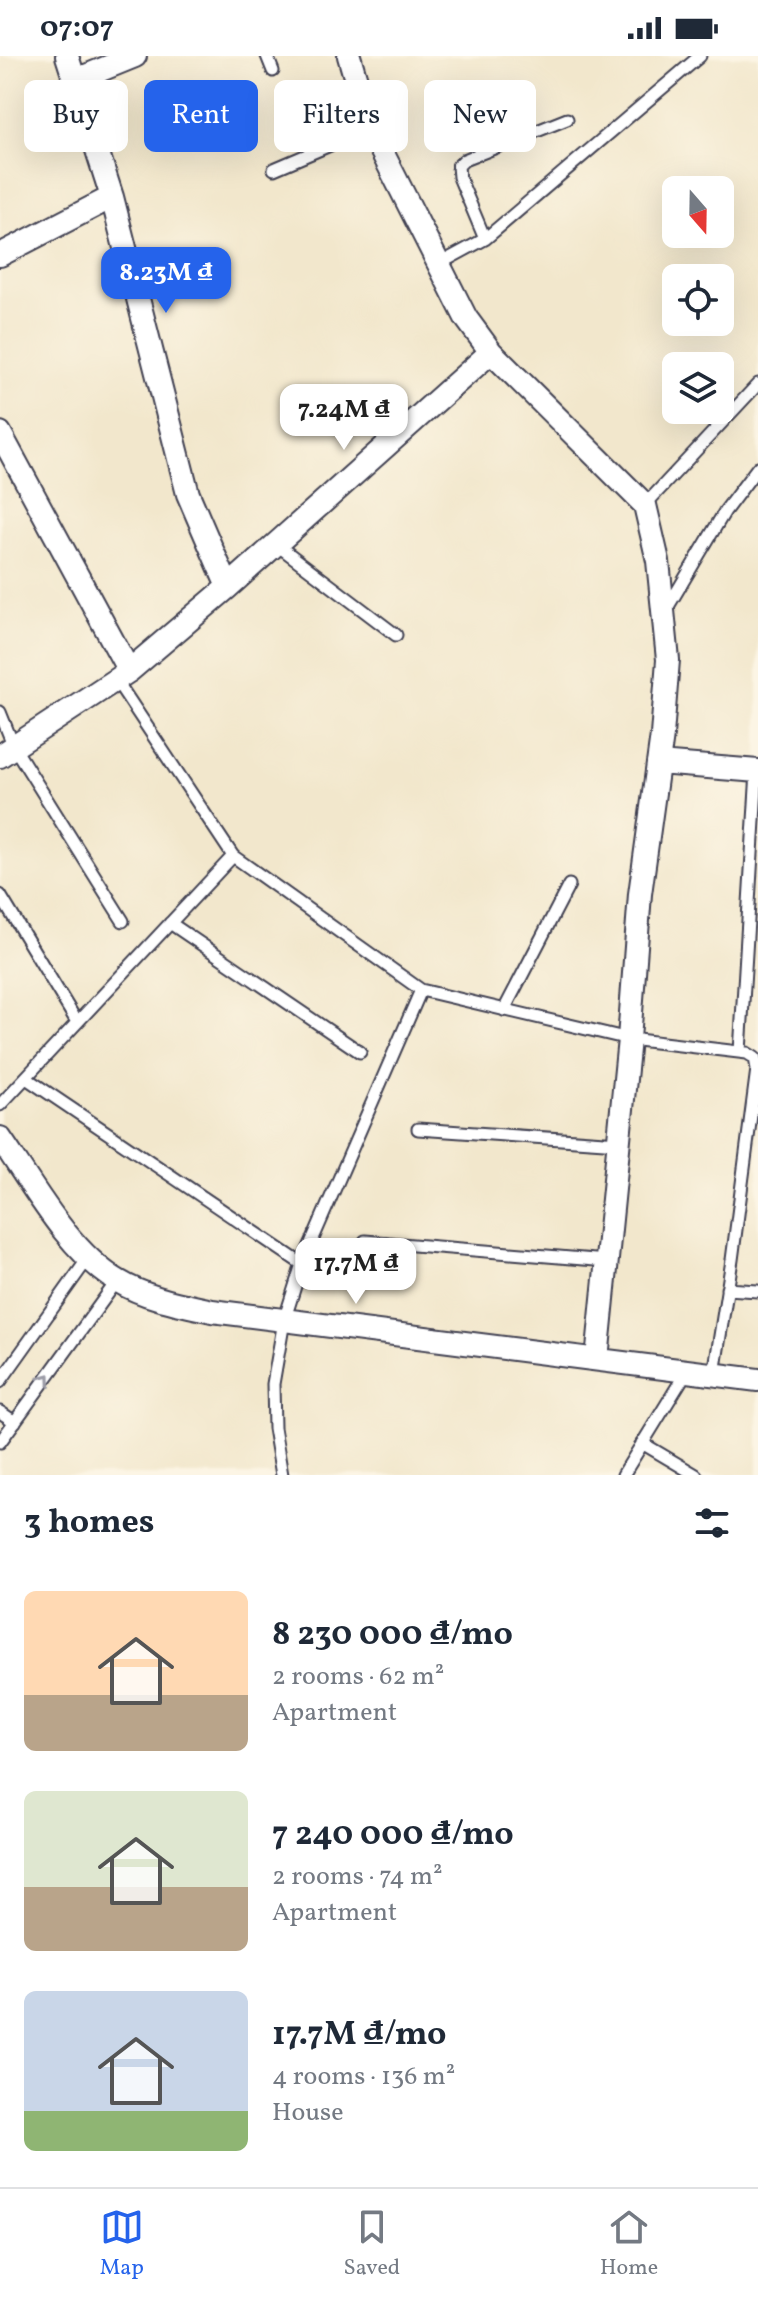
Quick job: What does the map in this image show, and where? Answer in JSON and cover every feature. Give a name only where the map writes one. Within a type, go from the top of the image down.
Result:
[{"type":"street","points":[[67,56],[76,80],[135,56]]},
{"type":"street","points":[[349,56],[356,80]]},
{"type":"street","points":[[98,152],[188,494],[228,587]]},
{"type":"street","points":[[382,152],[466,318],[491,352],[645,505],[658,561],[668,660],[640,894],[597,1359]]},
{"type":"street","points":[[0,255],[112,197]]},
{"type":"street","points":[[7,752],[123,675],[228,587],[491,352]]},
{"type":"street","points":[[0,433],[123,675]]},
{"type":"street","points":[[658,763],[757,771]]},
{"type":"street","points":[[0,1138],[64,1229],[89,1257],[117,1281],[166,1301],[284,1321],[758,1380]]},
{"type":"lane","points":[[267,56],[273,71]]},
{"type":"lane","points":[[439,264],[485,239],[700,56]]},
{"type":"lane","points":[[485,239],[459,177],[458,166],[464,160],[567,119]]},
{"type":"lane","points":[[274,169],[314,152]]},
{"type":"lane","points":[[645,505],[758,384]]},
{"type":"lane","points":[[664,614],[725,511],[758,467]]},
{"type":"lane","points":[[276,544],[396,635]]},
{"type":"lane","points":[[123,675],[233,856],[421,990],[629,1039],[740,1052],[755,1058],[757,1069],[714,1374]]},
{"type":"lane","points":[[0,712],[7,752],[123,921]]},
{"type":"lane","points":[[740,1052],[757,771]]},
{"type":"lane","points":[[0,1105],[233,856]]},
{"type":"lane","points":[[504,1010],[569,885]]},
{"type":"lane","points":[[0,895],[77,1022]]},
{"type":"lane","points":[[170,923],[360,1052]]},
{"type":"lane","points":[[282,1475],[274,1428],[273,1384],[284,1321],[302,1264],[421,990]]},
{"type":"lane","points":[[26,1078],[302,1264]]},
{"type":"lane","points":[[418,1129],[619,1143]]},
{"type":"lane","points":[[365,1241],[607,1261]]},
{"type":"lane","points":[[0,1382],[89,1257]]},
{"type":"lane","points":[[0,1442],[117,1281]]},
{"type":"lane","points":[[727,1289],[758,1291]]},
{"type":"lane","points":[[623,1475],[687,1371]]},
{"type":"lane","points":[[0,1412],[15,1422]]},
{"type":"lane","points":[[642,1443],[696,1475]]}]
